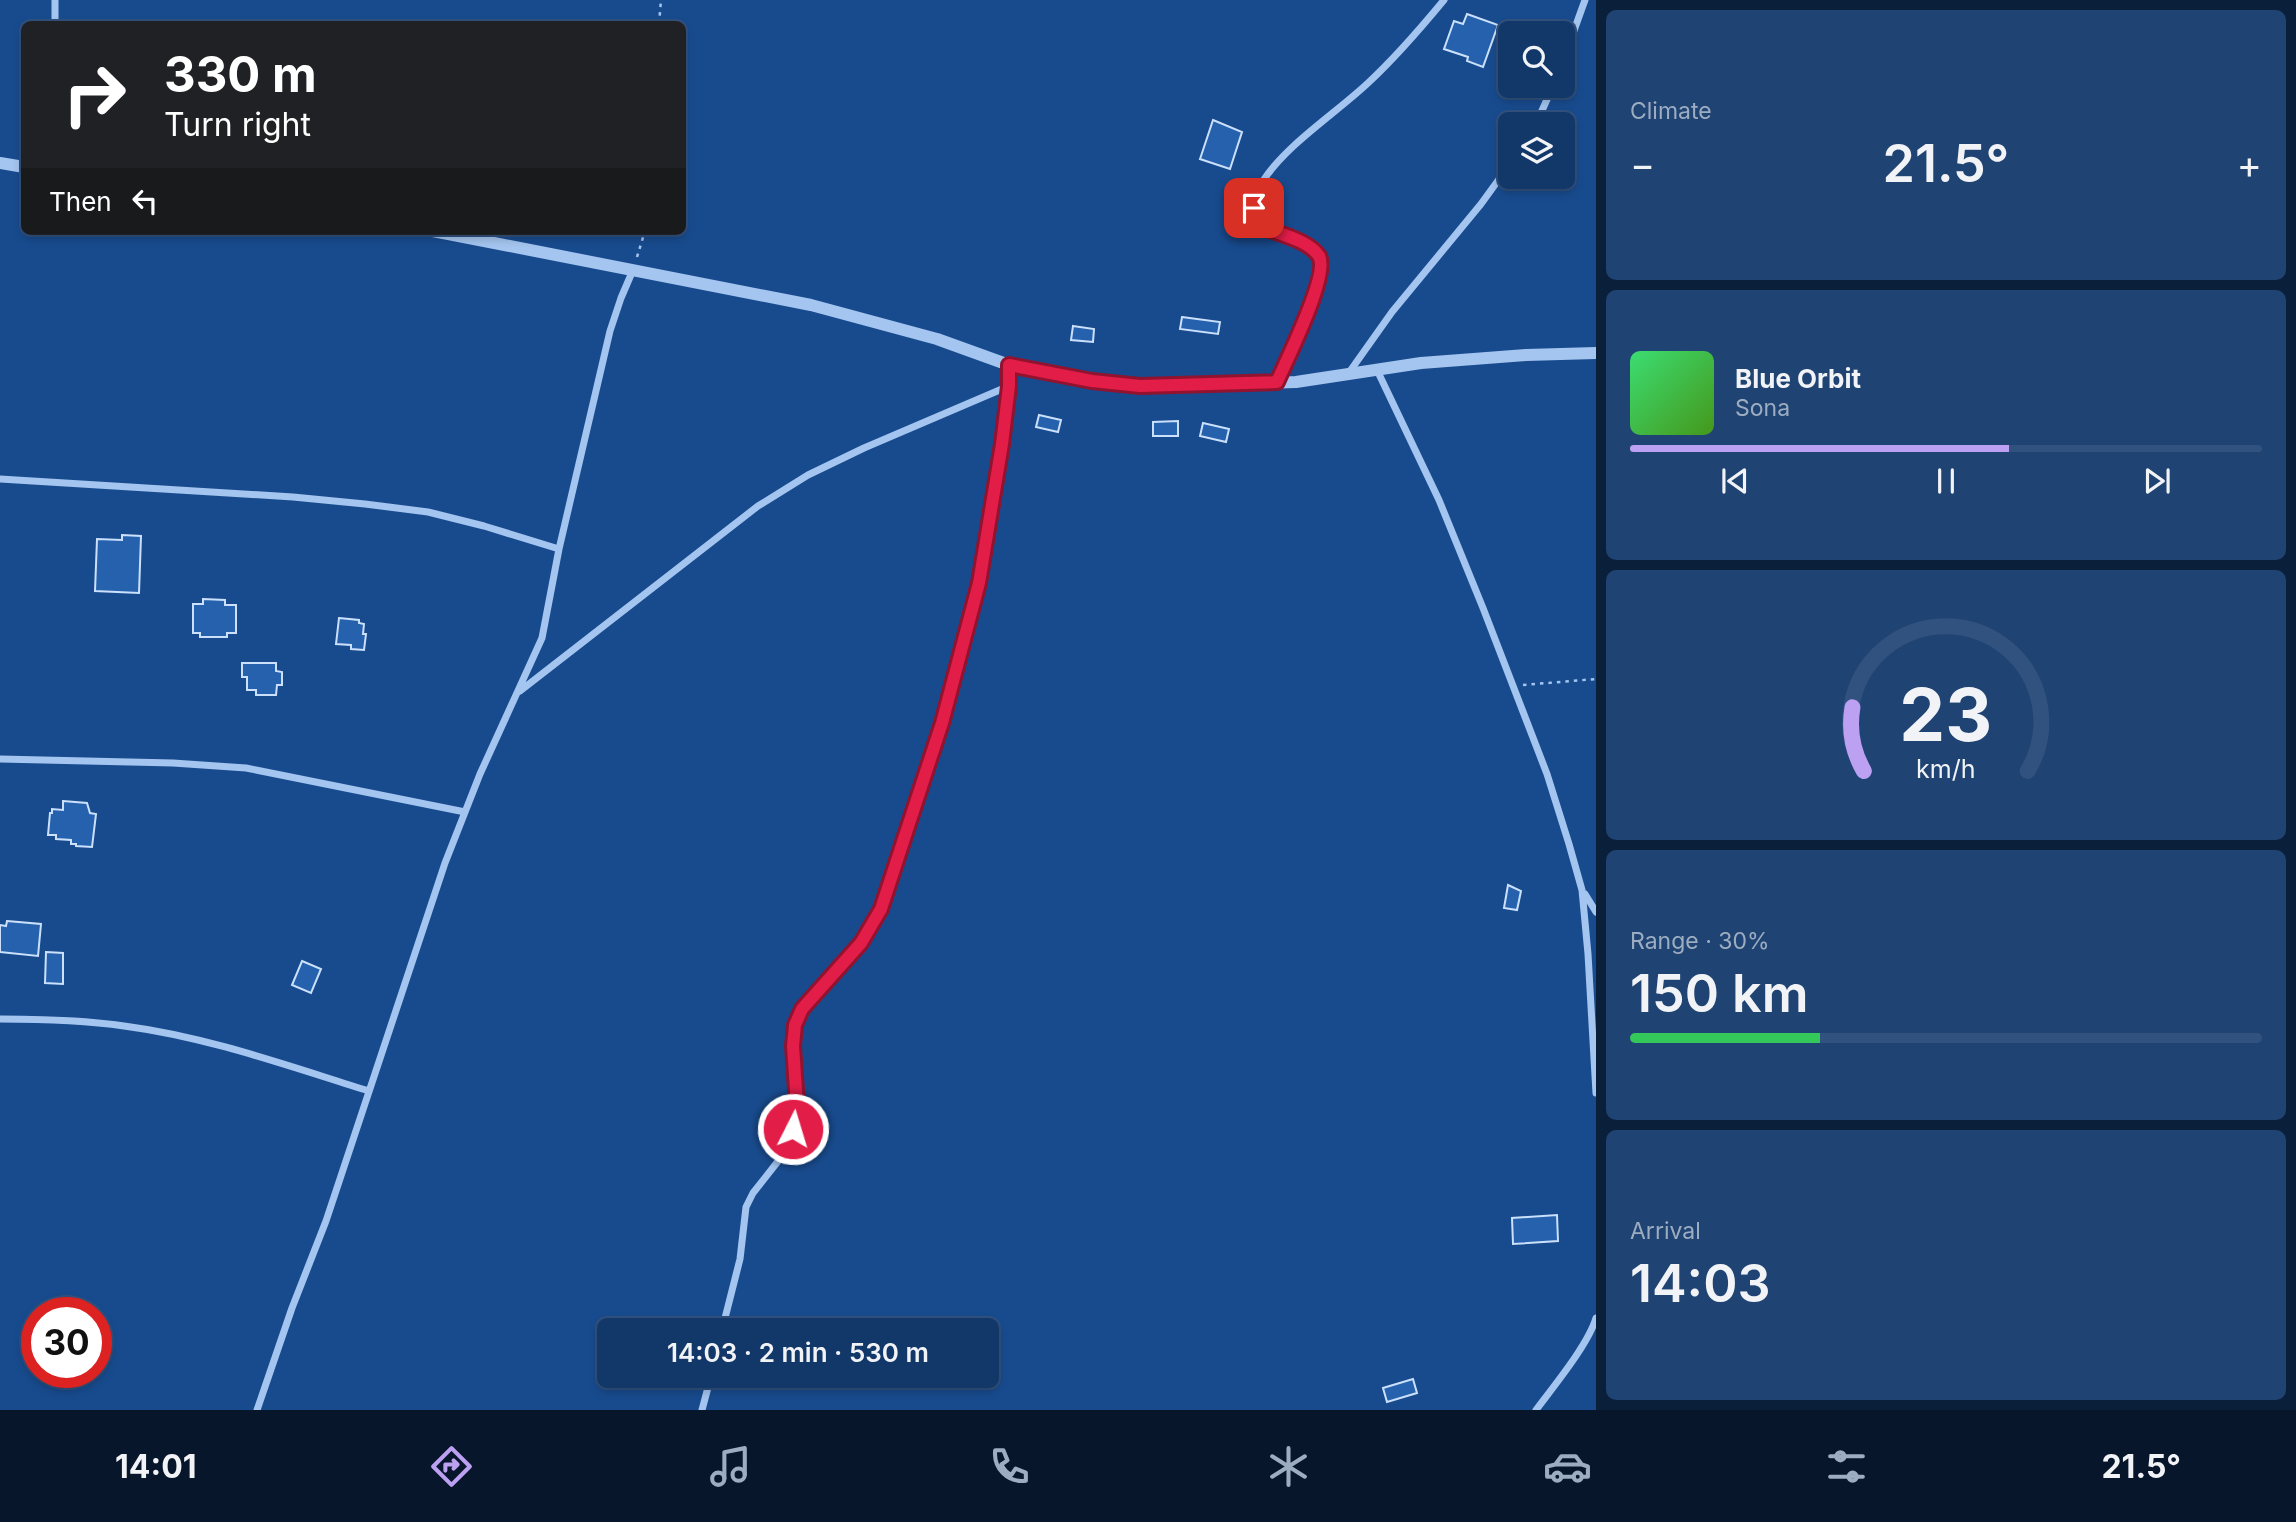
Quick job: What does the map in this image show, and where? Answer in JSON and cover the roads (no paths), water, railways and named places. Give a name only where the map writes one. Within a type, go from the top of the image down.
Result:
[{"type":"street","points":[[55,0],[55,21]]},
{"type":"street","points":[[1277,382],[1302,326],[1319,281],[1322,265],[1318,256],[1306,244],[1262,227],[1257,222],[1254,208],[1256,194],[1280,159],[1369,82],[1444,0]]},
{"type":"street","points":[[1575,28],[1585,0]]},
{"type":"street","points":[[0,163],[21,166]]},
{"type":"street","points":[[1348,374],[1392,312],[1498,181]]},
{"type":"street","points":[[454,235],[811,305],[937,339],[1009,365],[1092,381],[1140,386],[1277,382],[1421,363],[1596,353]]},
{"type":"street","points":[[257,1410],[292,1308],[326,1221],[445,863],[480,774],[542,638],[559,550],[610,331],[634,270]]},
{"type":"street","points":[[725,1318],[740,1259],[746,1208],[753,1193],[779,1160],[793,1129],[797,1105],[793,1046],[795,1025],[802,1009],[861,943],[881,909],[942,723],[979,583],[1002,444],[1009,365]]},
{"type":"street","points":[[1377,370],[1439,500],[1547,774],[1582,890],[1596,1093]]},
{"type":"street","points":[[517,693],[768,500],[808,475],[1009,386]]},
{"type":"street","points":[[0,479],[293,497],[428,512],[484,526],[559,550]]},
{"type":"street","points":[[0,759],[173,763],[246,768],[466,812]]},
{"type":"street","points":[[1582,890],[1596,912]]},
{"type":"street","points":[[0,1019],[58,1019],[180,1036],[252,1054],[369,1091]]},
{"type":"street","points":[[1536,1410],[1562,1376],[1596,1318]]},
{"type":"street","points":[[702,1410],[708,1388]]}]
